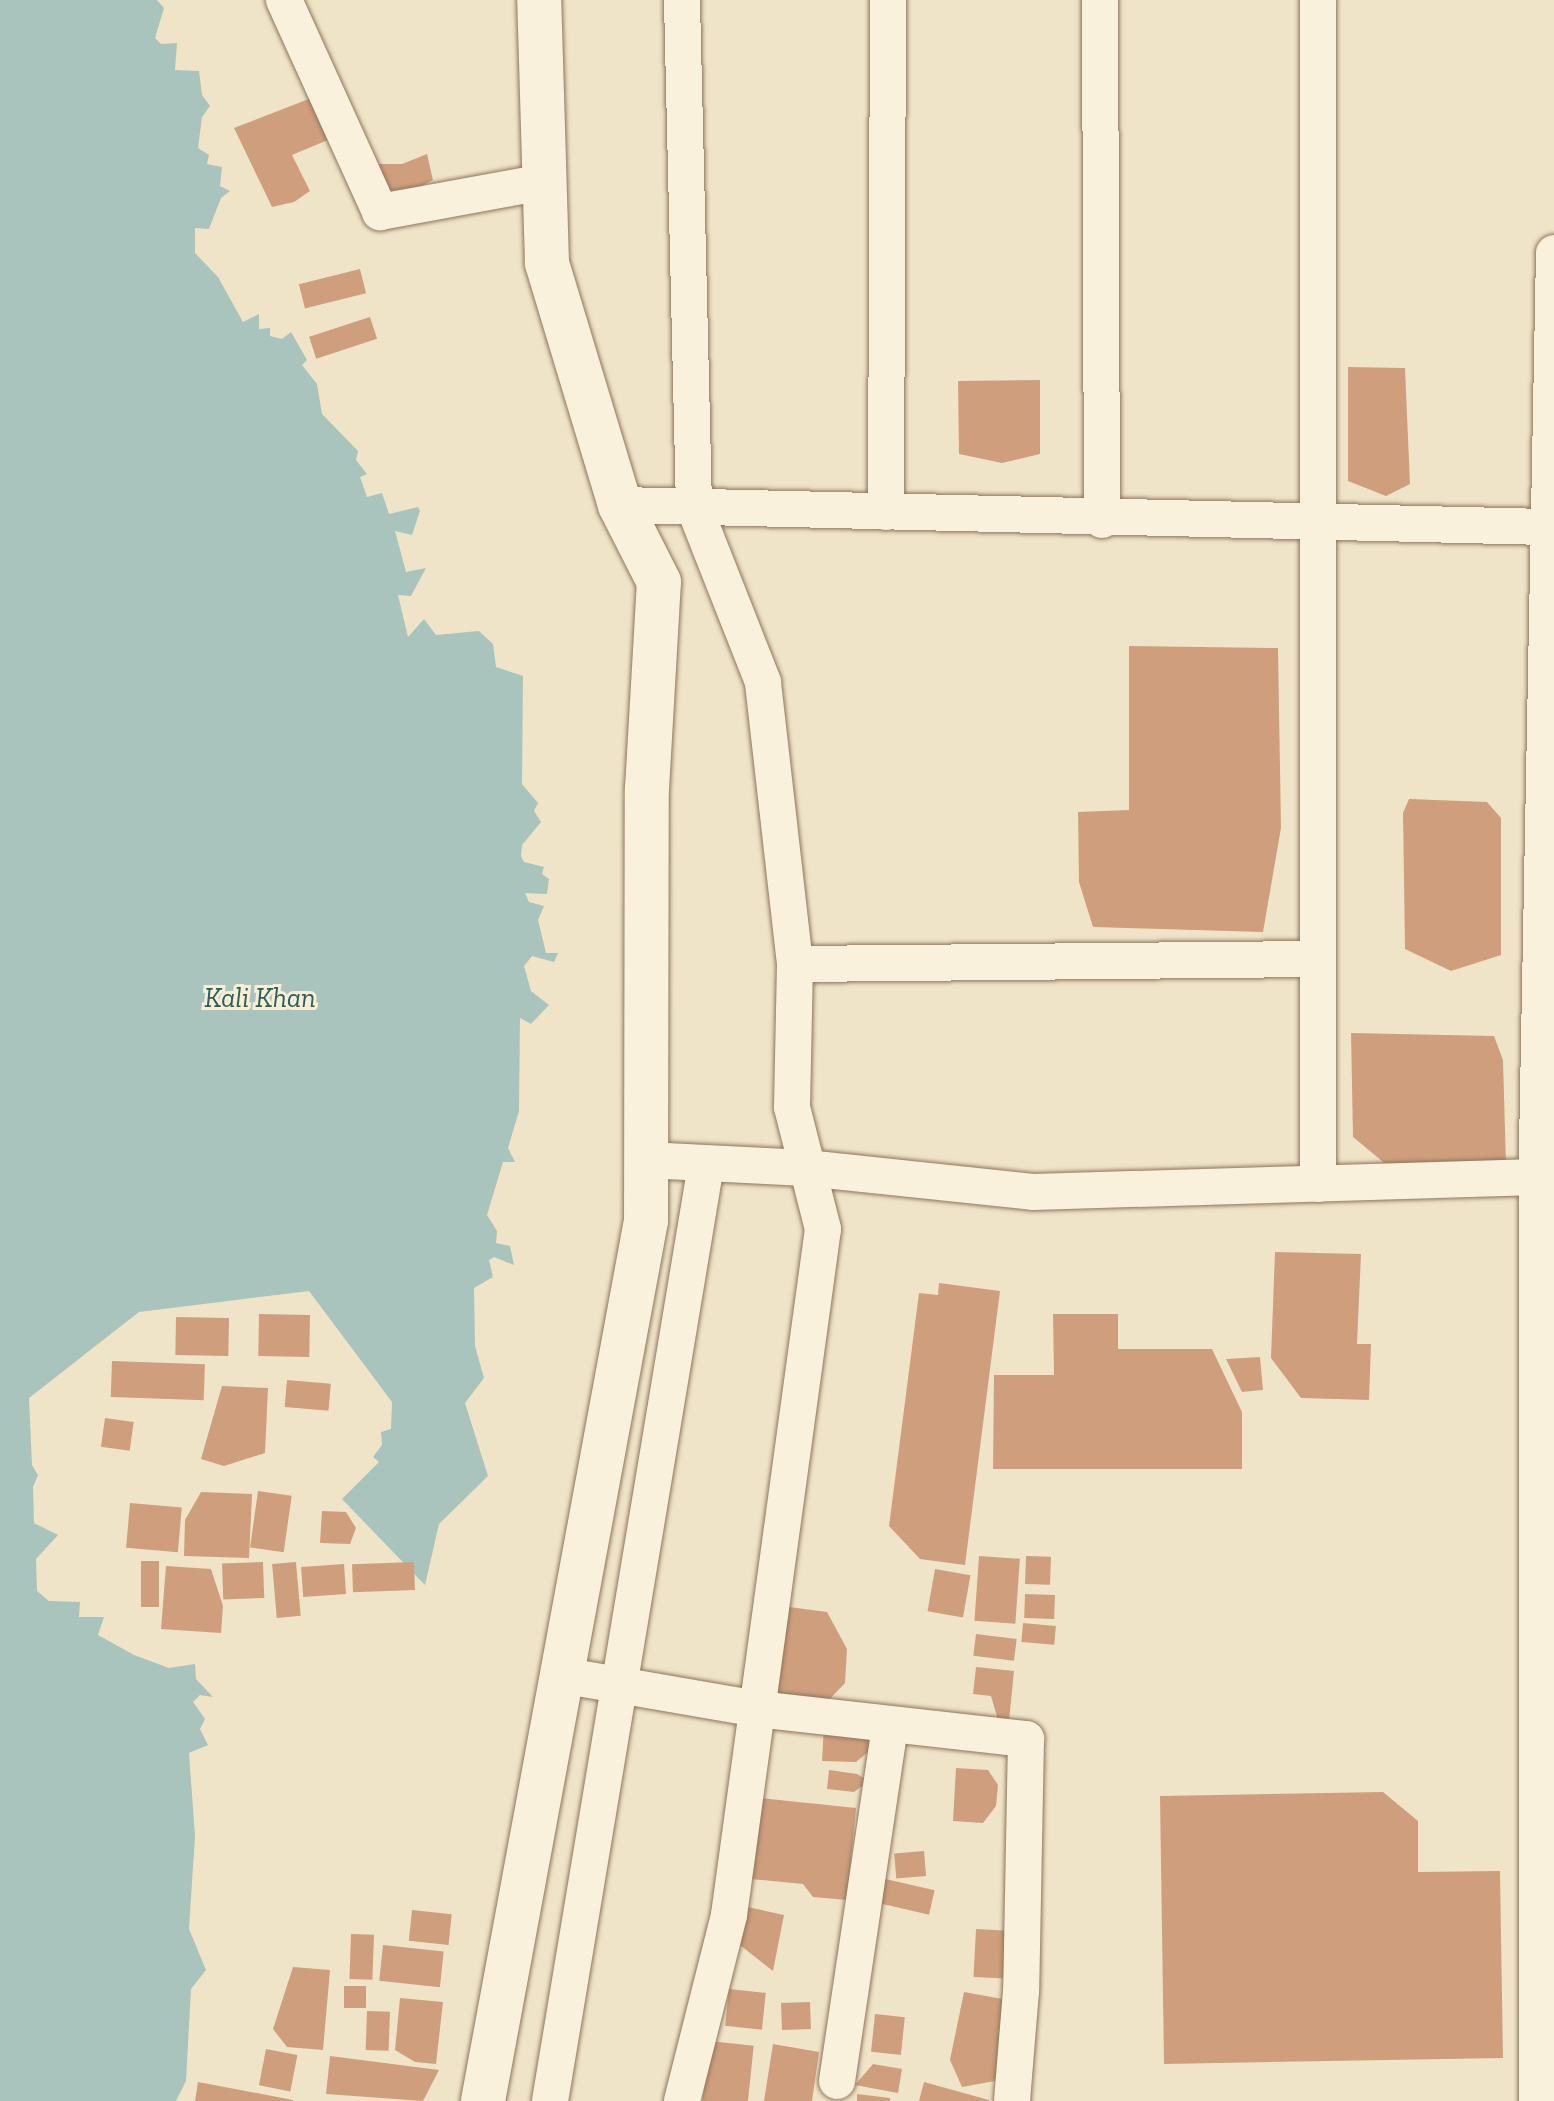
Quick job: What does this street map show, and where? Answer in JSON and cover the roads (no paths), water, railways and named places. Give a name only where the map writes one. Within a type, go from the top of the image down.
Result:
[{"type":"main road","points":[[483,2101],[646,1221],[647,789],[659,582],[620,505],[547,263],[539,0]]},
{"type":"street","points":[[284,0],[380,212],[544,182]]},
{"type":"street","points":[[682,0],[694,507],[763,682],[795,964],[792,1107],[823,1229],[729,1915],[682,2101]]},
{"type":"street","points":[[886,512],[888,0]]},
{"type":"street","points":[[1100,0],[1102,520]]},
{"type":"street","points":[[1318,0],[1318,1184]]},
{"type":"street","points":[[1537,2101],[1544,1699],[1537,1177],[1554,253]]},
{"type":"street","points":[[620,505],[1102,520],[1549,527]]},
{"type":"street","points":[[795,964],[1318,959]]},
{"type":"street","points":[[646,1160],[806,1168],[1033,1192],[1537,1177]]},
{"type":"street","points":[[550,2101],[706,1165]]},
{"type":"street","points":[[561,1675],[757,1709],[1026,1739],[1021,1991],[1012,2101]]},
{"type":"street","points":[[837,2081],[890,1726]]},
{"type":"water","name":"Kali Khan","points":[[0,0],[157,0],[164,8],[155,38],[161,44],[177,43],[175,70],[199,71],[202,95],[210,106],[202,117],[198,148],[209,155],[207,164],[222,167],[220,186],[230,191],[221,198],[209,229],[195,228],[195,253],[218,277],[243,322],[259,314],[259,329],[270,328],[270,336],[282,339],[291,332],[307,360],[302,365],[317,384],[322,414],[358,451],[356,460],[367,474],[360,477],[367,497],[382,493],[389,514],[418,507],[420,511],[412,535],[395,531],[406,572],[426,568],[411,596],[398,595],[408,637],[424,619],[436,635],[479,631],[493,644],[496,667],[523,676],[522,784],[538,803],[534,811],[541,822],[522,845],[521,856],[524,862],[544,867],[542,874],[549,879],[547,894],[525,893],[529,902],[544,906],[538,920],[546,953],[558,953],[554,962],[532,956],[524,966],[531,991],[549,1005],[531,1024],[520,1018],[519,1111],[508,1148],[515,1162],[503,1162],[487,1215],[497,1231],[496,1243],[510,1246],[514,1265],[494,1257],[489,1260],[493,1277],[474,1288],[475,1346],[484,1378],[465,1403],[488,1476],[439,1524],[425,1585],[342,1499],[379,1462],[373,1457],[382,1445],[381,1432],[391,1429],[392,1402],[309,1291],[139,1312],[29,1398],[32,1465],[38,1475],[33,1487],[34,1523],[58,1535],[36,1559],[37,1591],[49,1601],[80,1602],[79,1617],[104,1617],[98,1635],[134,1655],[169,1668],[195,1664],[196,1679],[213,1697],[200,1695],[193,1702],[205,1719],[200,1729],[208,1745],[189,1753],[195,1836],[189,1929],[206,1970],[191,1989],[186,2081],[176,2101],[0,2101]]}]
